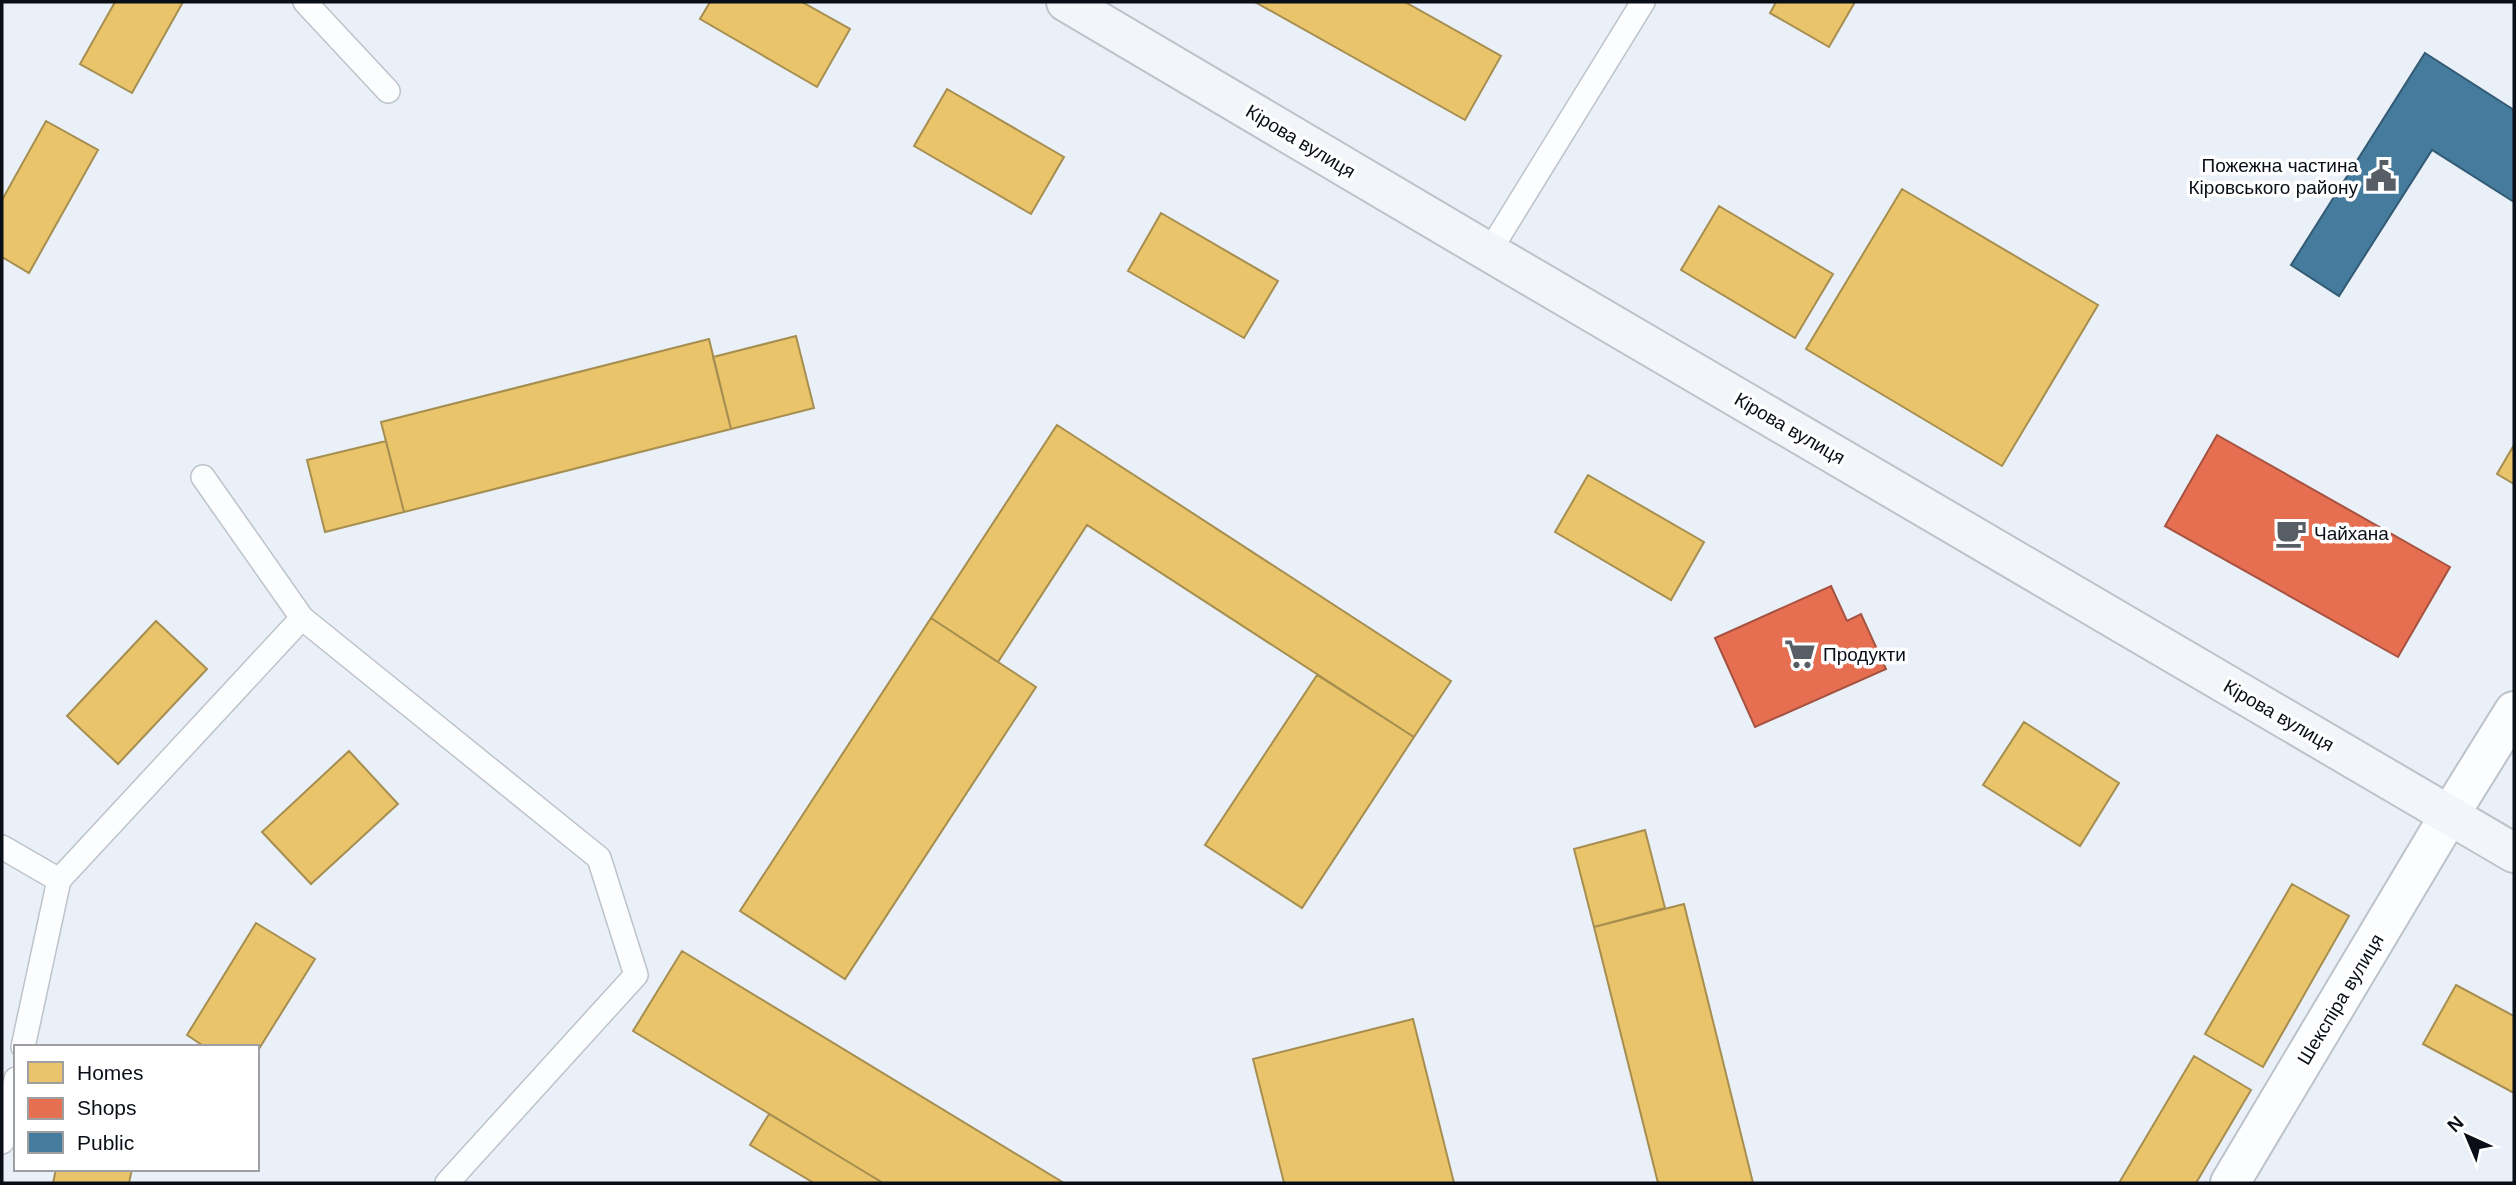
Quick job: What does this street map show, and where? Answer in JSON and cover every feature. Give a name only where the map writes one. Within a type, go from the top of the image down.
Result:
[{"type":"street","name":"Кірова вулиця","points":[[1066,2],[2514,853]]},
{"type":"street","name":"Шекспіра вулиця","points":[[2230,1183],[2514,711]]},
{"type":"lane","points":[[305,2],[388,91]]},
{"type":"lane","points":[[1489,252],[1643,2]]},
{"type":"lane","points":[[203,477],[302,618],[599,858],[636,975],[447,1183]]},
{"type":"lane","points":[[23,1045],[60,880],[302,618]]},
{"type":"lane","points":[[2,847],[60,880]]},
{"type":"lane","points":[[2,1142],[14,1088]]},
{"type":"building: Homes","points":[[115,2],[183,2],[132,93],[80,64]]},
{"type":"building: Homes","points":[[710,2],[802,2],[850,29],[817,87],[700,19]]},
{"type":"building: Homes","points":[[1255,2],[1405,2],[1501,56],[1465,120]]},
{"type":"building: Homes","points":[[1776,2],[1855,2],[1829,47],[1770,13]]},
{"type":"building: Homes","points":[[947,89],[1064,157],[1031,214],[914,146]]},
{"type":"building: Homes","points":[[46,121],[98,150],[29,273],[2,257],[2,200]]},
{"type":"building: Homes","points":[[1902,189],[2098,305],[2002,466],[1806,349]]},
{"type":"building: Homes","points":[[1719,206],[1833,274],[1795,338],[1681,270]]},
{"type":"building: Homes","points":[[1161,213],[1278,281],[1244,338],[1128,271]]},
{"type":"building: Homes","points":[[796,336],[814,408],[731,429],[713,357]]},
{"type":"building: Homes","points":[[709,339],[731,429],[404,512],[381,422]]},
{"type":"building: Homes","points":[[1057,425],[1451,681],[1414,737],[1087,525],[998,662],[931,618]]},
{"type":"building: Homes","points":[[386,441],[404,512],[325,532],[307,460]]},
{"type":"building: Homes","points":[[2514,445],[2514,484],[2497,474]]},
{"type":"building: Homes","points":[[1588,475],[1704,542],[1671,600],[1555,532]]},
{"type":"building: Homes","points":[[931,618],[1036,687],[845,979],[740,911]]},
{"type":"building: Homes","points":[[156,621],[207,669],[118,764],[67,716]]},
{"type":"building: Homes","points":[[1317,675],[1414,737],[1302,908],[1205,845]]},
{"type":"building: Homes","points":[[2024,722],[2119,783],[2080,846],[1983,785]]},
{"type":"building: Homes","points":[[349,751],[398,804],[311,884],[262,832]]},
{"type":"building: Homes","points":[[1645,830],[1665,908],[1594,927],[1574,849]]},
{"type":"building: Homes","points":[[2292,884],[2349,916],[2263,1067],[2205,1034]]},
{"type":"building: Homes","points":[[1684,904],[1753,1183],[1658,1183],[1594,927]]},
{"type":"building: Homes","points":[[256,923],[315,959],[259,1049],[259,1045],[202,1045],[187,1035]]},
{"type":"building: Homes","points":[[682,951],[1064,1183],[883,1183],[633,1031]]},
{"type":"building: Homes","points":[[2456,985],[2514,1016],[2514,1093],[2423,1044]]},
{"type":"building: Homes","points":[[1413,1019],[1454,1183],[1284,1183],[1253,1059]]},
{"type":"building: Homes","points":[[2194,1056],[2251,1090],[2196,1183],[2119,1183]]},
{"type":"building: Homes","points":[[769,1114],[883,1183],[814,1183],[750,1145]]},
{"type":"building: Homes","points":[[56,1171],[132,1171],[129,1183],[53,1183]]},
{"type":"building: Shops","points":[[2217,435],[2450,567],[2398,657],[2165,526]]},
{"type":"building: Shops","name":"Продукти","points":[[1831,586],[1847,621],[1861,614],[1886,669],[1755,727],[1715,638]]},
{"type":"building: Public","name":"Пожежна частина Кіровського району","points":[[2425,53],[2514,110],[2514,202],[2432,150],[2339,296],[2291,265]]},
{"type":"place","name":"Пожежна частина Кіровського району","points":[[2381,176]]},
{"type":"place","name":"Чайхана","points":[[2291,533]]},
{"type":"place","name":"Продукти","points":[[1800,654]]}]
